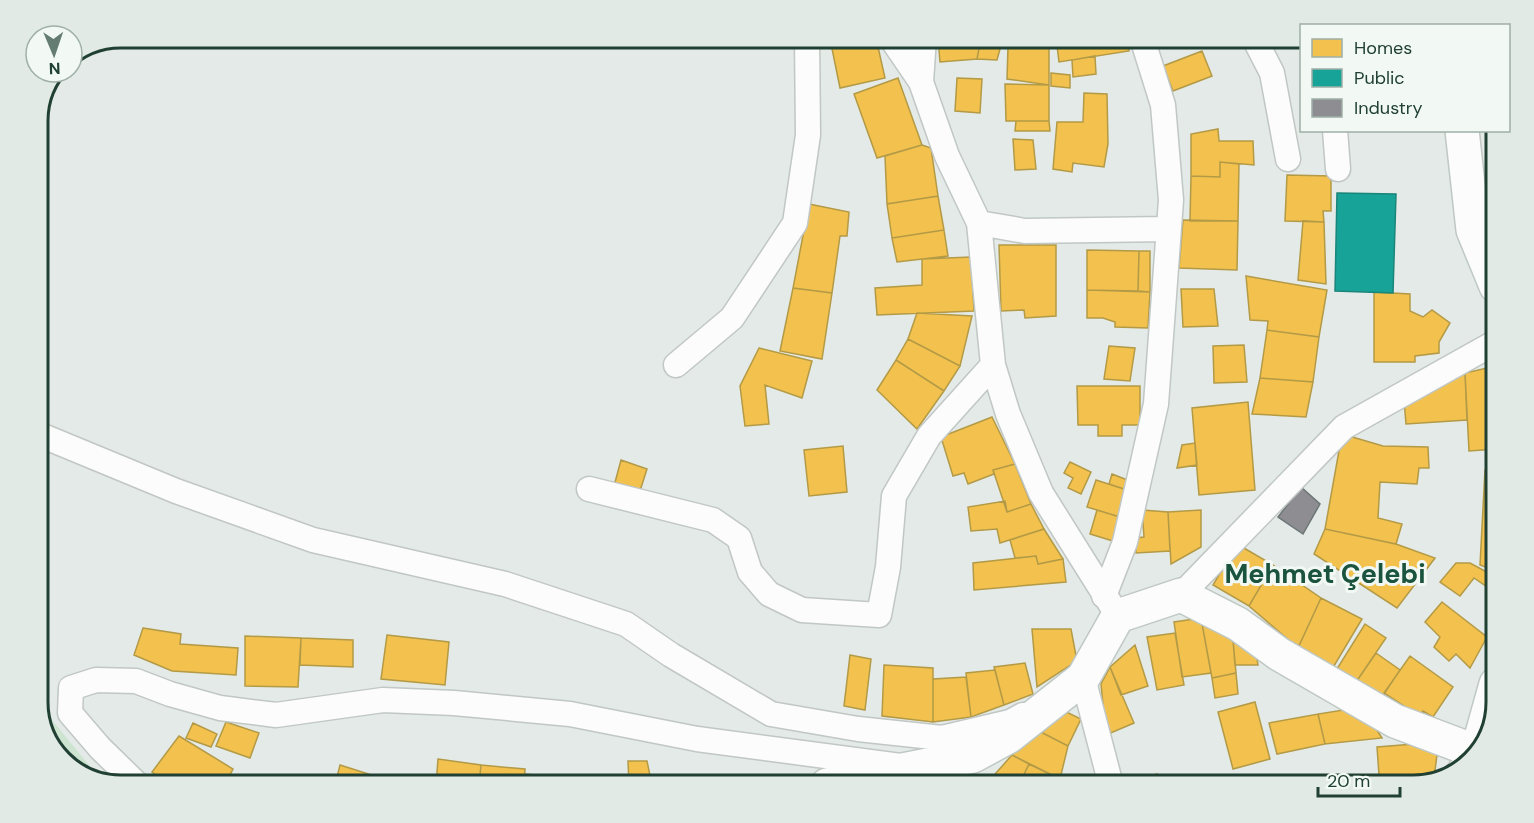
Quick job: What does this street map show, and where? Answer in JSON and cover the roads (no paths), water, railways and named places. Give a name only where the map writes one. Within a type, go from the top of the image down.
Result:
[{"type":"main road","points":[[1462,132],[1473,230],[1486,262]]},
{"type":"main road","points":[[912,775],[973,756],[1008,737],[1083,678],[1111,606],[1181,595],[1238,624],[1279,654],[1395,721],[1469,749]]},
{"type":"street","points":[[676,365],[732,318],[795,223],[808,135],[807,48]]},
{"type":"street","points":[[898,48],[921,82],[947,156],[979,223],[980,255],[993,365],[1008,414],[1041,493],[1111,606]]},
{"type":"street","points":[[921,82],[923,48]]},
{"type":"street","points":[[1111,606],[1156,405],[1170,200],[1163,105],[1145,48]]},
{"type":"street","points":[[1259,48],[1272,74],[1288,159]]},
{"type":"street","points":[[1335,132],[1338,169]]},
{"type":"street","points":[[979,223],[1025,231],[1167,229]]},
{"type":"street","points":[[1181,595],[1344,427],[1486,348]]},
{"type":"street","points":[[589,489],[713,520],[739,538],[750,572],[770,594],[802,610],[879,615],[888,567],[894,496],[929,436],[993,365]]},
{"type":"street","points":[[48,438],[176,491],[313,540],[505,584],[626,624],[671,655],[771,714],[858,729],[942,738],[1010,722],[1083,678],[1108,775]]},
{"type":"street","points":[[127,775],[70,713],[71,688],[96,680],[136,681],[170,694],[220,708],[276,716],[384,700],[454,703],[570,714],[903,775]]},
{"type":"district","name":"Mehmet Çelebi","points":[[1325,573]]}]
